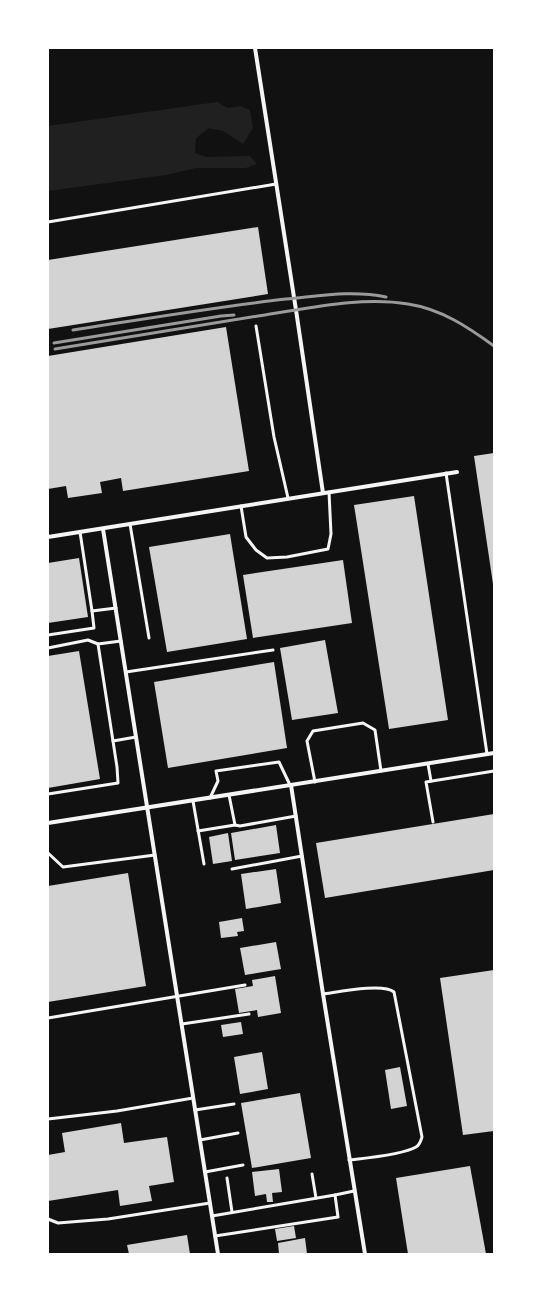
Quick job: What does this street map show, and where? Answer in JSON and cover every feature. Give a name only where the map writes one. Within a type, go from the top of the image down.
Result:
[{"type":"street","points":[[255,48],[323,493]]},
{"type":"street","points":[[48,537],[457,472]]},
{"type":"street","points":[[103,529],[218,1254]]},
{"type":"street","points":[[48,823],[494,753]]},
{"type":"street","points":[[290,785],[365,1254]]},
{"type":"lane","points":[[48,222],[276,184]]},
{"type":"lane","points":[[256,326],[274,436],[288,498]]},
{"type":"lane","points":[[446,473],[487,754]]},
{"type":"lane","points":[[241,506],[246,537],[256,550],[267,558],[287,557],[328,549],[331,534],[329,492]]},
{"type":"lane","points":[[130,524],[149,638]]},
{"type":"lane","points":[[48,635],[94,628],[80,532]]},
{"type":"lane","points":[[92,611],[116,608]]},
{"type":"lane","points":[[48,648],[88,640],[98,644],[121,641]]},
{"type":"lane","points":[[48,794],[118,783],[117,766],[98,644]]},
{"type":"lane","points":[[126,672],[273,650]]},
{"type":"lane","points":[[314,782],[307,742],[313,731],[363,723],[375,730],[381,771]]},
{"type":"lane","points":[[113,741],[136,737]]},
{"type":"lane","points":[[210,798],[218,781],[216,771],[279,762],[290,785]]},
{"type":"lane","points":[[428,764],[431,781]]},
{"type":"lane","points":[[433,822],[426,782],[494,771]]},
{"type":"lane","points":[[229,795],[235,825]]},
{"type":"lane","points":[[193,800],[204,864]]},
{"type":"lane","points":[[198,831],[235,825],[240,826],[296,816]]},
{"type":"lane","points":[[48,853],[63,867],[155,855]]},
{"type":"lane","points":[[232,869],[302,856]]},
{"type":"lane","points":[[48,1018],[245,985]]},
{"type":"lane","points":[[323,994],[371,988],[388,989],[394,992],[422,1136],[420,1143],[416,1148],[398,1153],[349,1160]]},
{"type":"lane","points":[[182,1024],[249,1014]]},
{"type":"lane","points":[[48,1119],[124,1110],[194,1098]]},
{"type":"lane","points":[[195,1110],[234,1104]]},
{"type":"lane","points":[[200,1140],[238,1133]]},
{"type":"lane","points":[[205,1172],[244,1165]]},
{"type":"lane","points":[[312,1174],[316,1198]]},
{"type":"lane","points":[[227,1178],[232,1212]]},
{"type":"lane","points":[[212,1216],[354,1191]]},
{"type":"lane","points":[[215,1236],[338,1217],[335,1195]]},
{"type":"lane","points":[[48,1220],[58,1223],[108,1219],[210,1203]]},
{"type":"shaded area","points":[[217,102],[228,108],[241,106],[250,110],[253,128],[243,144],[223,131],[209,128],[196,138],[195,153],[206,157],[250,156],[257,164],[246,168],[196,168],[166,175],[48,191],[48,126]]},
{"type":"building","points":[[258,227],[268,294],[48,329],[48,260]]},
{"type":"building","points":[[226,327],[249,471],[123,491],[121,478],[100,482],[102,493],[68,498],[66,486],[48,489],[48,356]]},
{"type":"building","points":[[494,453],[494,584],[493,584],[474,456]]},
{"type":"building","points":[[414,496],[448,720],[389,729],[354,505]]},
{"type":"building","points":[[230,534],[247,639],[167,652],[149,547]]},
{"type":"building","points":[[79,558],[88,617],[48,623],[48,563]]},
{"type":"building","points":[[343,560],[352,623],[253,638],[243,575]]},
{"type":"building","points":[[325,640],[338,713],[292,720],[280,648]]},
{"type":"building","points":[[79,651],[100,779],[48,788],[48,656]]},
{"type":"building","points":[[274,662],[287,748],[168,768],[154,682]]},
{"type":"building","points":[[494,814],[494,870],[325,898],[316,843]]},
{"type":"building","points":[[276,825],[280,853],[235,860],[231,833]]},
{"type":"building","points":[[228,833],[232,861],[213,864],[209,837]]},
{"type":"building","points":[[276,869],[281,903],[246,909],[241,874]]},
{"type":"building","points":[[128,873],[146,986],[48,1002],[48,886]]},
{"type":"building","points":[[242,918],[244,931],[237,932],[238,936],[221,938],[219,922]]},
{"type":"building","points":[[276,942],[281,969],[245,975],[240,948]]},
{"type":"building","points":[[494,970],[494,1131],[463,1135],[440,978]]},
{"type":"building","points":[[275,976],[281,1013],[258,1017],[257,1010],[239,1013],[235,989],[253,986],[252,980]]},
{"type":"building","points":[[241,1022],[243,1034],[223,1037],[221,1025]]},
{"type":"building","points":[[262,1052],[268,1089],[240,1094],[234,1057]]},
{"type":"building","points":[[400,1067],[407,1106],[391,1109],[385,1070]]},
{"type":"building","points":[[300,1093],[311,1158],[252,1168],[241,1103]]},
{"type":"building","points":[[121,1123],[124,1143],[167,1137],[174,1182],[149,1186],[152,1201],[120,1206],[118,1190],[48,1201],[48,1155],[65,1152],[62,1133]]},
{"type":"building","points":[[470,1166],[486,1254],[408,1254],[396,1178]]},
{"type":"building","points":[[279,1169],[282,1192],[272,1193],[273,1202],[267,1202],[266,1194],[255,1196],[252,1172]]},
{"type":"building","points":[[294,1226],[296,1238],[277,1241],[275,1229]]},
{"type":"building","points":[[187,1235],[190,1254],[129,1254],[127,1245]]},
{"type":"building","points":[[305,1238],[307,1254],[279,1254],[278,1243]]},
{"type":"railway","points":[[73,330],[206,309],[286,299],[348,294],[386,297]]},
{"type":"railway","points":[[55,349],[352,302],[390,302],[420,306],[443,314],[474,332],[494,346]]},
{"type":"railway","points":[[54,343],[234,315]]}]
